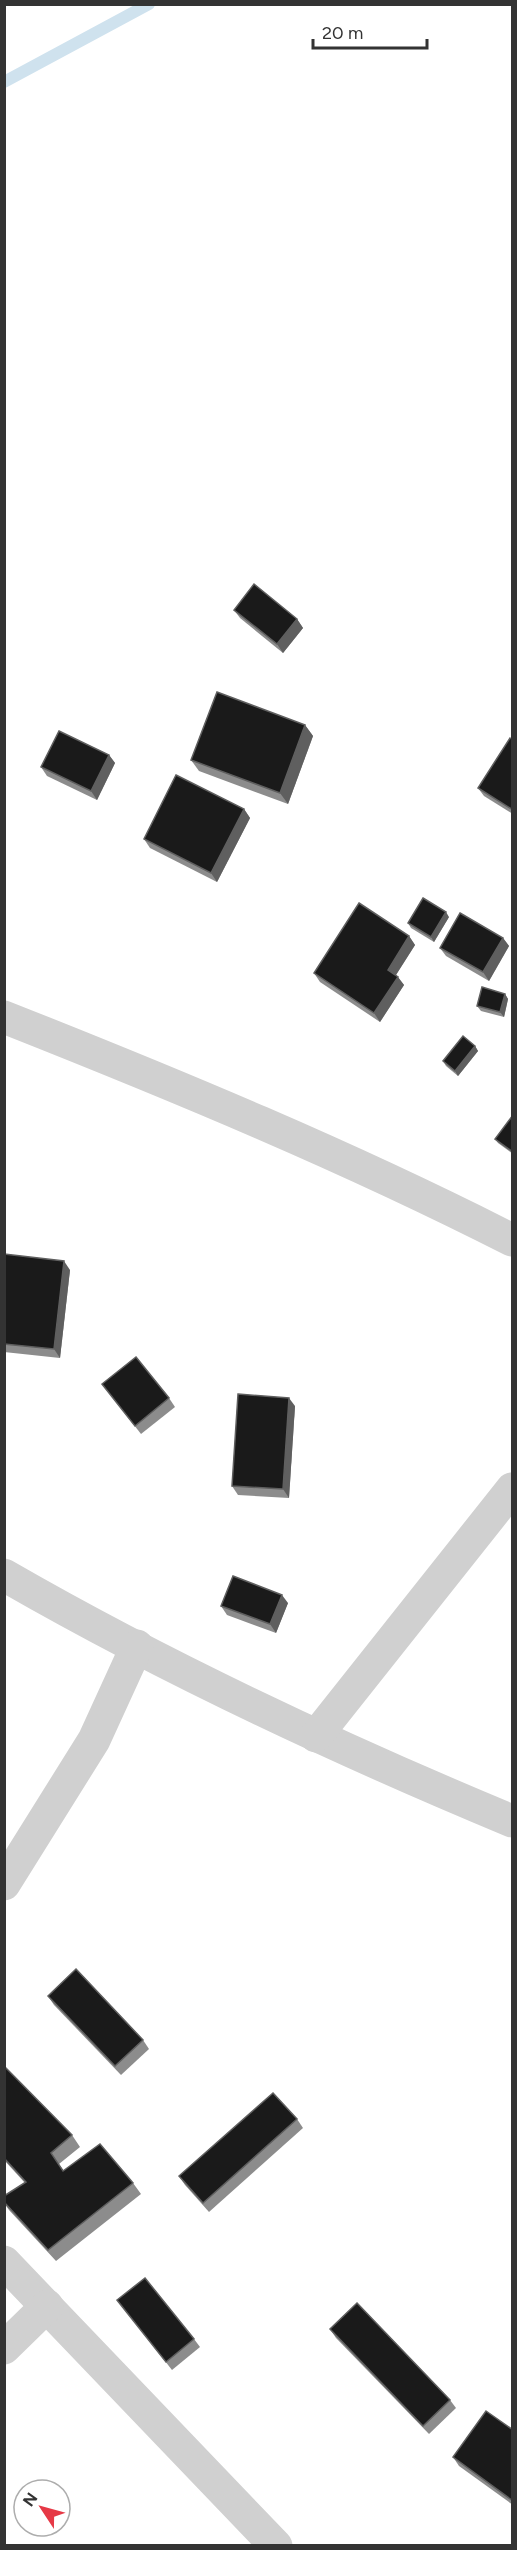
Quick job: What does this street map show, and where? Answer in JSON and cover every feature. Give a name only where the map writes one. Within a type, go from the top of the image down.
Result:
[{"type":"street","points":[[4,1017],[191,1091],[420,1193],[513,1240]]},
{"type":"street","points":[[316,1736],[513,1489]]},
{"type":"street","points":[[4,1575],[70,1613],[316,1736],[513,1821]]},
{"type":"street","points":[[4,1884],[94,1740],[137,1646]]},
{"type":"street","points":[[4,2262],[276,2546]]},
{"type":"street","points":[[4,2348],[47,2306]]},
{"type":"building","points":[[254,584],[297,619],[277,644],[234,610]]},
{"type":"building","points":[[217,692],[305,725],[280,793],[191,760]]},
{"type":"building","points":[[59,731],[109,755],[91,791],[41,767]]},
{"type":"building","points":[[510,738],[513,740],[513,810],[478,788]]},
{"type":"building","points":[[176,775],[244,809],[211,873],[144,839]]},
{"type":"building","points":[[423,898],[446,912],[431,937],[408,923]]},
{"type":"building","points":[[359,903],[409,936],[388,970],[398,977],[374,1013],[314,973]]},
{"type":"building","points":[[460,913],[503,938],[483,972],[440,948]]},
{"type":"building","points":[[482,987],[505,994],[500,1012],[477,1006]]},
{"type":"building","points":[[463,1036],[475,1046],[455,1071],[443,1061]]},
{"type":"building","points":[[513,1115],[513,1152],[495,1139]]},
{"type":"building","points":[[4,1254],[64,1261],[54,1349],[4,1344]]},
{"type":"building","points":[[136,1357],[169,1398],[135,1426],[102,1384]]},
{"type":"building","points":[[238,1394],[289,1398],[283,1489],[232,1486]]},
{"type":"building","points":[[233,1576],[282,1595],[270,1624],[221,1606]]},
{"type":"building","points":[[76,1969],[143,2040],[115,2066],[48,1996]]},
{"type":"building","points":[[4,2066],[72,2135],[51,2153],[63,2171],[100,2144],[133,2183],[48,2250],[4,2202],[4,2196],[26,2182],[4,2158]]},
{"type":"building","points":[[273,2093],[297,2119],[203,2203],[179,2176]]},
{"type":"building","points":[[145,2278],[194,2339],[166,2362],[117,2300]]},
{"type":"building","points":[[357,2303],[450,2400],[423,2426],[330,2329]]},
{"type":"building","points":[[486,2411],[513,2430],[513,2501],[453,2457]]},
{"type":"waterway","points":[[4,82],[149,4]]}]
